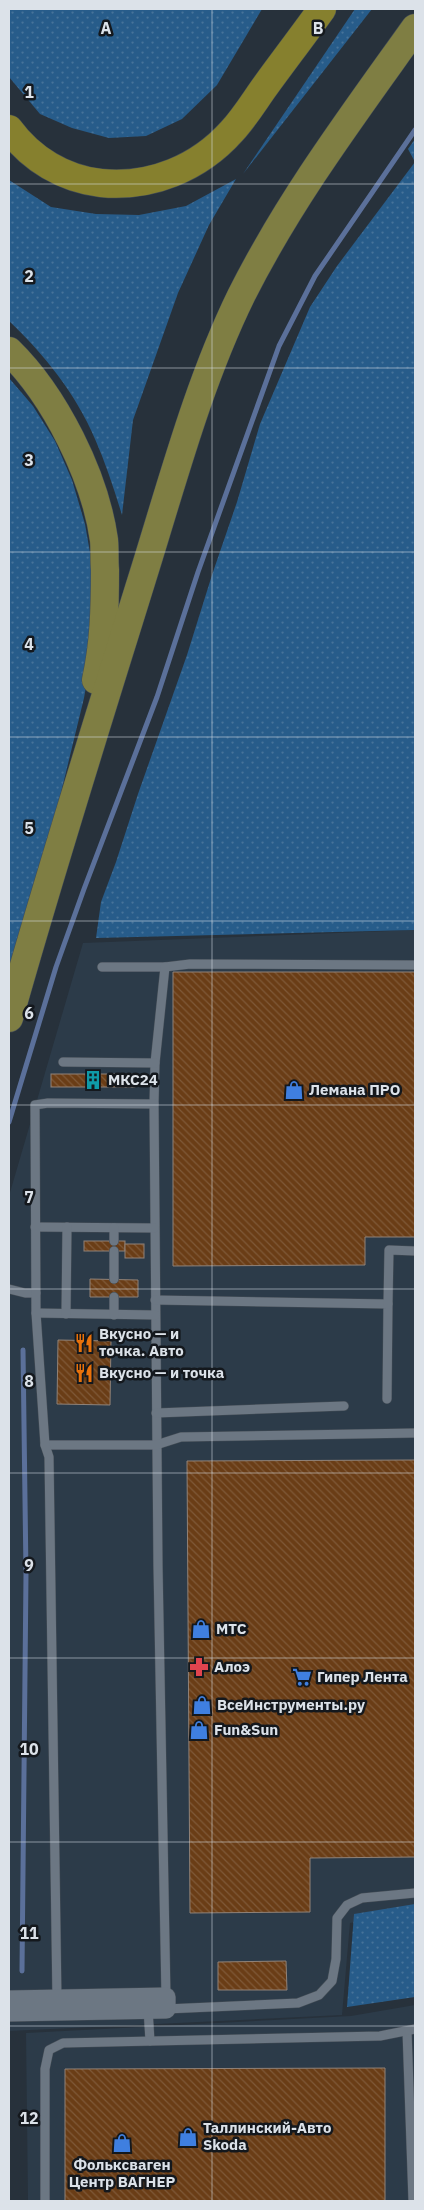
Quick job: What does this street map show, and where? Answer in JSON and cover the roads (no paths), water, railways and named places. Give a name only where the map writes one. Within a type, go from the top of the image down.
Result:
[{"type":"highway","points":[[9,129],[37,159],[62,173],[90,182],[122,185],[158,179],[202,158],[232,131],[322,9]]},
{"type":"main road","points":[[9,1018],[63,832],[191,422],[218,349],[240,298],[270,241],[304,185],[415,28]]},
{"type":"main road","points":[[18,360],[58,415],[87,476],[104,540],[106,614],[99,666],[63,832]]},
{"type":"street","points":[[9,2000],[58,2000],[160,2005]]},
{"type":"street","points":[[9,2012],[160,2005]]},
{"type":"lane","points":[[102,967],[165,967],[190,964],[415,965]]},
{"type":"lane","points":[[150,2041],[160,2005],[154,1104],[155,1062],[165,967]]},
{"type":"lane","points":[[62,1062],[155,1062]]},
{"type":"lane","points":[[58,2000],[49,1457],[45,1445],[36,1314],[35,1105],[48,1103],[154,1104]]},
{"type":"lane","points":[[35,1227],[154,1228]]},
{"type":"lane","points":[[66,1314],[67,1228]]},
{"type":"lane","points":[[114,1228],[114,1241]]},
{"type":"lane","points":[[387,1399],[389,1250],[415,1251]]},
{"type":"lane","points":[[114,1251],[114,1279]]},
{"type":"lane","points":[[9,1289],[24,1294],[36,1293]]},
{"type":"lane","points":[[114,1297],[114,1315]]},
{"type":"lane","points":[[155,1300],[388,1304]]},
{"type":"lane","points":[[36,1314],[155,1315]]},
{"type":"lane","points":[[156,1413],[344,1406]]},
{"type":"lane","points":[[45,1445],[156,1445],[181,1437],[415,1433]]},
{"type":"lane","points":[[160,2005],[298,2003],[319,1995],[332,1981],[336,1959],[337,1918],[347,1905],[362,1898],[415,1893]]},
{"type":"lane","points":[[45,2201],[44,2070],[49,2050],[63,2043],[380,2036],[411,2030],[413,2201]]},
{"type":"waterway","points":[[9,1122],[56,967],[157,697],[198,572],[279,346],[315,276],[415,130]]},
{"type":"waterway","points":[[22,1971],[26,1574],[23,1350]]},
{"type":"place","name":"МКС24","points":[[93,1080]]},
{"type":"place","name":"Лемана ПРО","points":[[294,1090]]},
{"type":"place","name":"Вкусно — и точка. Авто","points":[[84,1343]]},
{"type":"place","name":"Вкусно — и точка","points":[[84,1373]]},
{"type":"place","name":"МТС","points":[[201,1629]]},
{"type":"place","name":"Алоэ","points":[[199,1667]]},
{"type":"place","name":"Гипер Лента","points":[[302,1677]]},
{"type":"place","name":"ВсеИнструменты.ру","points":[[202,1705]]},
{"type":"place","name":"Fun&Sun","points":[[199,1730]]},
{"type":"place","name":"Таллинский-Авто Skoda","points":[[188,2137]]},
{"type":"place","name":"Фольксваген Центр ВАГНЕР","points":[[122,2143]]}]
